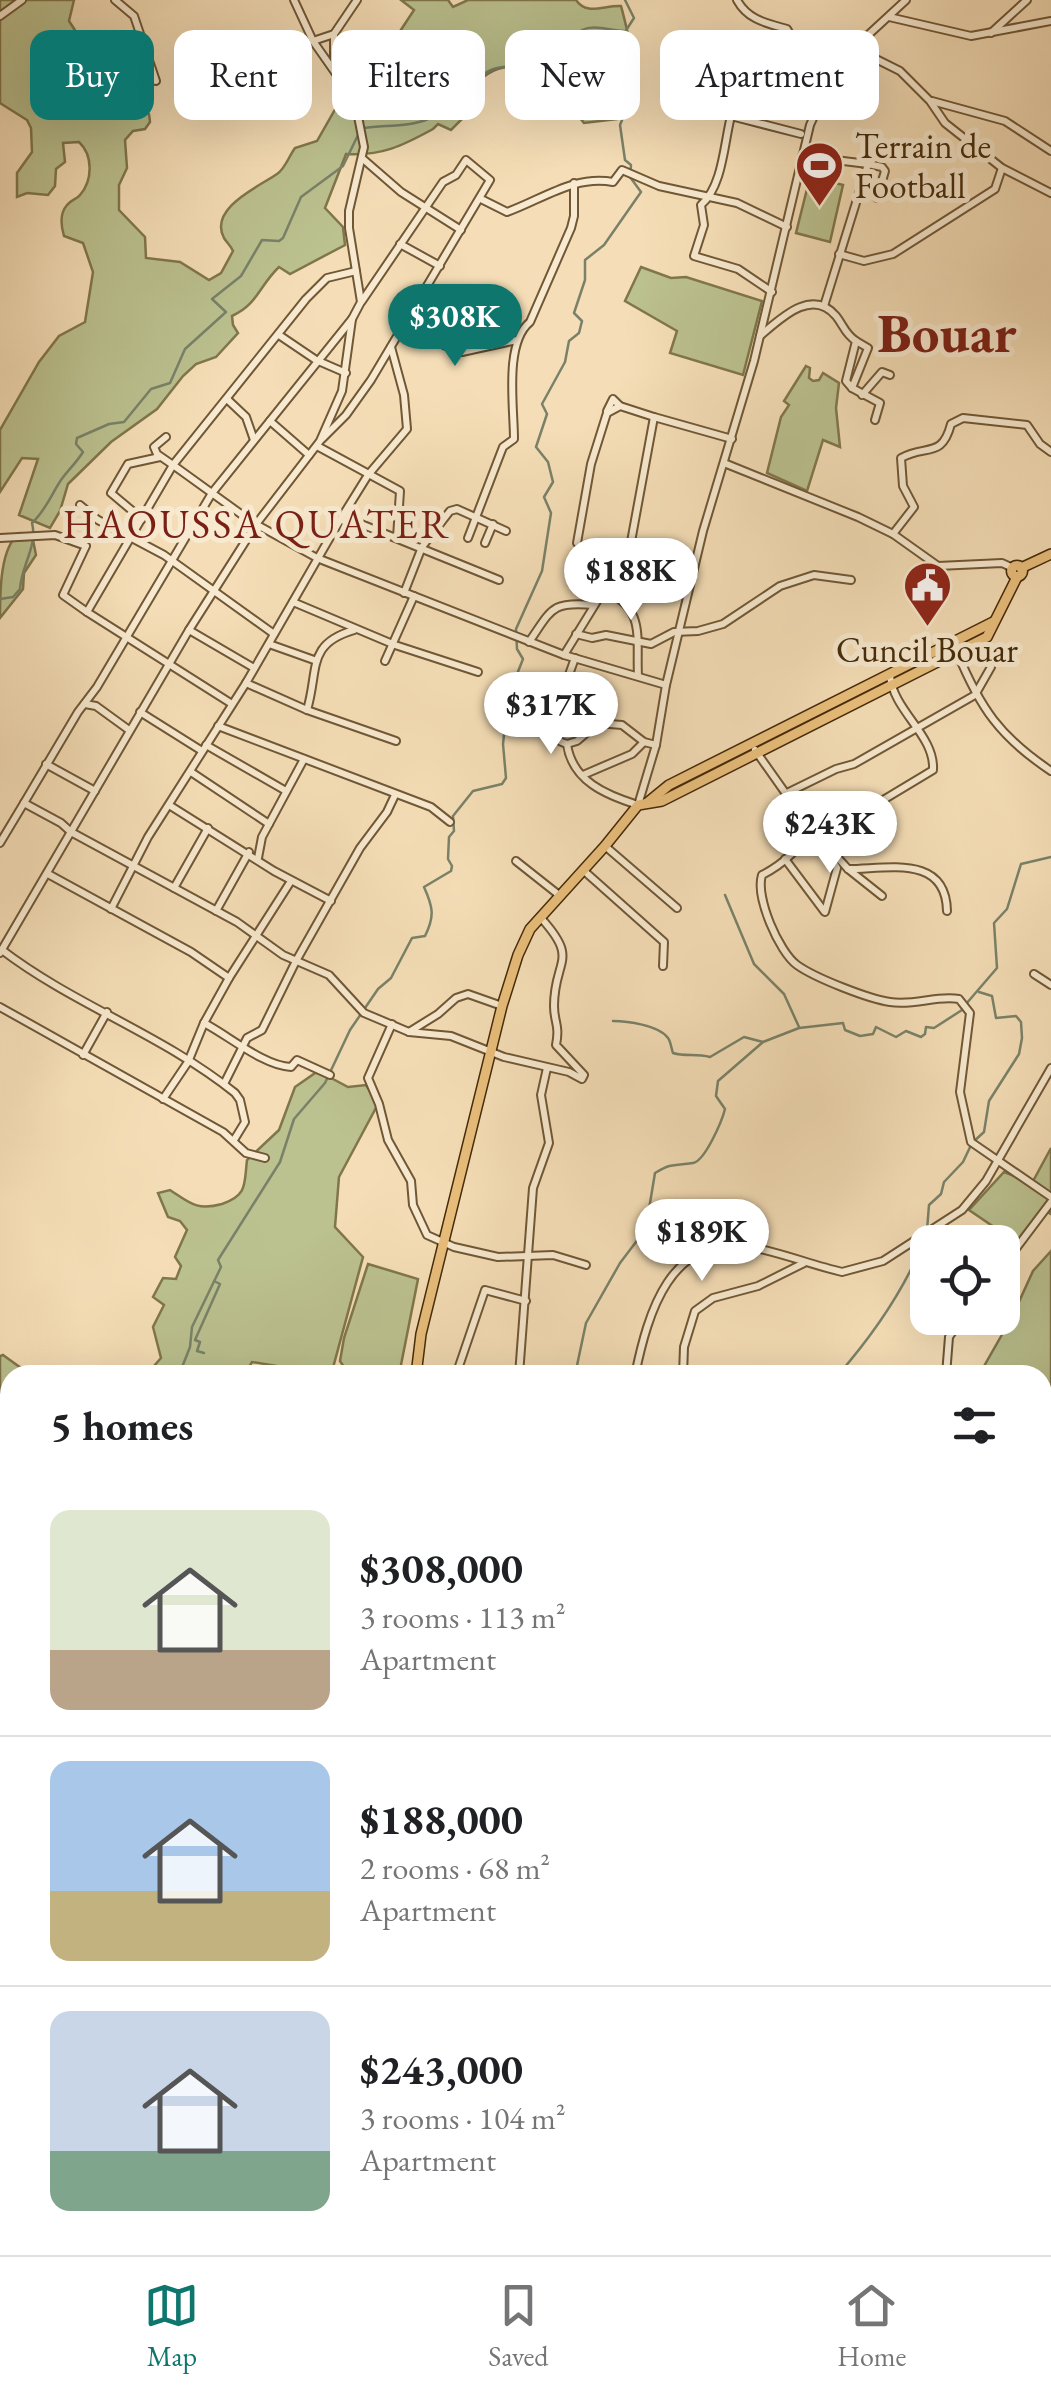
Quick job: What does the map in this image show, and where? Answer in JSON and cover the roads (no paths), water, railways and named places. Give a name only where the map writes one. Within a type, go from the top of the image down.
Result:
[{"type":"main road","points":[[932,659],[957,651],[991,632],[1017,571],[1051,554]]},
{"type":"main road","points":[[417,1365],[421,1334],[502,1006],[522,944],[540,917],[642,804],[669,785],[755,749],[932,659],[996,621]]},
{"type":"street","points":[[0,16],[22,0]]},
{"type":"street","points":[[115,0],[134,16],[156,81]]},
{"type":"street","points":[[294,0],[313,41],[332,66]]},
{"type":"street","points":[[337,30],[357,0]]},
{"type":"street","points":[[738,0],[752,18],[788,30]]},
{"type":"street","points":[[874,30],[906,0]]},
{"type":"street","points":[[990,34],[1027,0]]},
{"type":"street","points":[[889,17],[971,36],[1051,21]]},
{"type":"street","points":[[313,41],[332,35]]},
{"type":"street","points":[[879,61],[900,72],[930,101],[945,124],[1002,168],[1051,193]]},
{"type":"street","points":[[930,101],[1005,121],[1051,151]]},
{"type":"street","points":[[772,292],[738,269],[694,256],[704,225],[702,205],[710,198],[730,116],[802,134]]},
{"type":"street","points":[[359,120],[363,159],[349,211],[361,302]]},
{"type":"street","points":[[568,744],[571,763],[599,792],[642,804],[702,535],[772,292],[813,120]]},
{"type":"street","points":[[802,156],[882,167],[885,171],[877,198]]},
{"type":"street","points":[[363,159],[425,209],[461,230]]},
{"type":"street","points":[[0,843],[212,493],[352,319],[443,182],[456,175],[466,160],[490,180],[481,199],[391,348],[346,415],[318,443]]},
{"type":"street","points":[[824,306],[868,164]]},
{"type":"street","points":[[839,254],[864,261],[893,254],[995,188],[1002,168]]},
{"type":"street","points":[[481,199],[507,212],[574,183],[592,178],[613,182],[622,170],[658,186],[737,202],[787,227]]},
{"type":"street","points":[[468,538],[503,447],[514,440],[514,347],[525,324],[530,322],[571,228],[574,183]]},
{"type":"street","points":[[400,244],[440,266]]},
{"type":"street","points":[[88,612],[174,465],[306,298],[328,278],[356,272]]},
{"type":"street","points":[[760,336],[802,306],[824,306],[835,315],[847,336],[868,348],[852,388]]},
{"type":"street","points":[[234,1140],[245,1122],[240,1100],[224,1084],[155,1039],[36,976],[1,952],[214,589],[257,523],[318,443],[336,408],[346,373],[352,319]]},
{"type":"street","points":[[408,321],[462,352],[518,340]]},
{"type":"street","points":[[279,335],[316,360],[346,373]]},
{"type":"street","points":[[856,341],[845,376],[852,388],[880,403],[875,420]]},
{"type":"street","points":[[111,909],[168,804],[246,683],[340,520],[368,476],[407,429],[404,395],[391,348]]},
{"type":"street","points":[[862,395],[882,372],[890,374]]},
{"type":"street","points":[[227,399],[246,416],[254,440]]},
{"type":"street","points":[[628,558],[581,548],[577,543],[591,464],[606,413],[620,406],[732,439]]},
{"type":"street","points":[[336,408],[346,415]]},
{"type":"street","points":[[564,655],[628,558],[654,417]]},
{"type":"street","points":[[893,534],[914,507],[903,486],[900,458],[936,449],[947,440],[950,424],[963,418],[1027,425],[1051,452]]},
{"type":"street","points":[[270,421],[309,456]]},
{"type":"street","points":[[166,437],[154,447],[161,457],[257,523],[318,558],[564,655],[666,685]]},
{"type":"street","points":[[318,443],[368,476],[400,491],[397,538]]},
{"type":"street","points":[[142,519],[111,493],[128,464],[161,457]]},
{"type":"street","points":[[724,464],[827,503],[893,534],[938,566],[1002,563],[1017,571]]},
{"type":"street","points":[[80,505],[214,589],[274,634]]},
{"type":"street","points":[[404,592],[422,547],[450,511],[457,509],[506,530]]},
{"type":"street","points":[[340,520],[356,522],[499,580]]},
{"type":"street","points":[[485,543],[493,524]]},
{"type":"street","points":[[0,538],[55,535],[86,546],[64,595],[232,704]]},
{"type":"street","points":[[576,634],[651,644],[681,631],[712,628],[780,586],[814,575],[850,580]]},
{"type":"street","points":[[604,590],[622,598],[635,617],[638,676]]},
{"type":"street","points":[[385,661],[414,596]]},
{"type":"street","points":[[292,602],[395,645],[478,672]]},
{"type":"street","points":[[529,642],[554,608],[571,603],[596,604]]},
{"type":"street","points":[[308,710],[315,660],[323,644],[355,629]]},
{"type":"street","points":[[189,630],[254,668]]},
{"type":"street","points":[[786,793],[836,768],[854,764],[975,695],[991,667],[982,639]]},
{"type":"street","points":[[269,644],[315,660]]},
{"type":"street","points":[[957,651],[975,695],[1004,736],[1051,771]]},
{"type":"street","points":[[568,744],[558,740],[554,732],[575,658]]},
{"type":"street","points":[[820,838],[933,770],[927,744],[899,705],[891,680]]},
{"type":"street","points":[[246,683],[396,741]]},
{"type":"street","points":[[523,696],[558,713]]},
{"type":"street","points":[[85,704],[96,706],[129,730]]},
{"type":"street","points":[[140,712],[286,792]]},
{"type":"street","points":[[568,744],[598,723],[622,725],[644,742],[656,744]]},
{"type":"street","points":[[218,726],[432,807],[450,822]]},
{"type":"street","points":[[583,776],[632,754],[644,742]]},
{"type":"street","points":[[755,749],[808,825],[848,869],[882,896]]},
{"type":"street","points":[[258,859],[262,837],[304,759]]},
{"type":"street","points":[[46,764],[95,790]]},
{"type":"street","points":[[191,772],[269,824]]},
{"type":"street","points":[[224,1084],[247,1038],[262,1030],[296,960],[395,794]]},
{"type":"street","points":[[24,802],[329,976],[364,1013],[409,1032],[451,1036],[490,1052],[569,1072],[580,1080],[584,1074],[556,1045],[560,1025],[554,1009],[564,950],[540,917]]},
{"type":"street","points":[[168,804],[330,901]]},
{"type":"street","points":[[808,825],[806,837],[762,875],[760,892],[771,923],[796,964],[869,998],[913,1005],[950,998],[964,1005],[970,1013],[961,1064],[962,1112],[971,1142],[1051,1199],[1020,1242]]},
{"type":"street","points":[[174,888],[208,828]]},
{"type":"street","points":[[785,859],[825,912],[837,868],[820,838]]},
{"type":"street","points":[[606,846],[677,908]]},
{"type":"street","points":[[216,911],[248,852]]},
{"type":"street","points":[[516,860],[559,895]]},
{"type":"street","points":[[848,869],[914,868],[926,872],[944,891],[947,911]]},
{"type":"street","points":[[583,870],[664,942],[663,966]]},
{"type":"street","points":[[48,874],[191,952],[230,978]]},
{"type":"street","points":[[163,1099],[188,1062],[204,1024],[254,936],[292,880]]},
{"type":"street","points":[[1034,974],[1051,985]]},
{"type":"street","points":[[409,1032],[456,998],[468,994],[502,1006]]},
{"type":"street","points":[[0,1007],[234,1140],[246,1153],[265,1158]]},
{"type":"street","points":[[83,1055],[107,1012]]},
{"type":"street","points":[[204,1024],[282,1066],[292,1067],[297,1060],[330,1075]]},
{"type":"street","points":[[392,1024],[368,1078],[388,1140],[411,1180],[413,1205],[426,1236],[498,1257],[552,1255],[586,1265]]},
{"type":"street","points":[[521,1365],[533,1188],[549,1143],[542,1095],[547,1068]]},
{"type":"street","points":[[637,1365],[660,1294],[694,1255],[744,1246],[842,1272],[883,1262],[962,1210],[999,1160],[1051,1068]]},
{"type":"street","points":[[684,1365],[684,1347],[695,1312],[713,1298],[758,1286],[805,1262]]},
{"type":"street","points":[[460,1365],[485,1290],[526,1301]]},
{"type":"street","points":[[947,1365],[949,1335]]},
{"type":"waterway","points":[[183,1365],[192,1327],[221,1267],[218,1260],[280,1162],[294,1119],[325,1083],[350,1030],[378,989],[391,978],[412,938],[425,936],[432,912],[424,887],[451,871],[448,859],[453,816],[473,791],[502,784],[506,778],[503,744],[508,697],[523,659],[517,649],[516,629],[542,571],[551,513],[544,497],[553,482],[548,462],[536,447],[547,414],[542,404],[565,362],[569,341],[579,333],[582,321],[574,313],[585,280],[585,260],[604,245],[641,192],[630,177],[631,165],[625,160],[620,125],[631,98],[628,77],[615,75],[623,35],[634,18],[625,0]]},
{"type":"waterway","points":[[582,30],[615,30]]},
{"type":"waterway","points":[[364,128],[421,122],[435,116],[453,106],[480,77],[505,67]]},
{"type":"waterway","points":[[0,599],[13,597],[20,589],[33,540],[32,523],[83,452],[76,444],[77,438],[124,422],[151,389],[170,383],[185,349],[226,312],[212,299],[241,276],[262,240],[283,238],[301,197],[343,166],[359,133]]},
{"type":"waterway","points":[[966,1004],[997,968],[994,923],[1007,909],[1021,864],[1051,857]]},
{"type":"waterway","points":[[725,895],[754,964],[784,994],[799,1027]]},
{"type":"waterway","points":[[927,1225],[929,1205],[984,1132],[989,1101],[1019,1054],[1021,1022],[1016,1016],[996,1018],[992,996],[979,992]]},
{"type":"waterway","points":[[577,1365],[586,1323],[639,1238],[648,1215],[655,1173],[698,1161],[717,1131],[725,1109],[716,1096],[718,1081],[763,1042],[799,1028],[843,1023],[845,1030],[860,1036],[873,1034],[876,1027],[896,1037],[906,1031],[921,1037],[926,1027],[934,1028],[962,1010]]},
{"type":"waterway","points":[[613,1021],[657,1030],[668,1038],[677,1054],[710,1057],[744,1037],[763,1042]]},
{"type":"waterway","points":[[846,1365],[887,1310],[910,1271]]},
{"type":"waterway","points":[[204,1353],[197,1351],[200,1342],[195,1340],[220,1284],[214,1281]]},
{"type":"place","name":"Terrain de Football","points":[[820,208]]},
{"type":"place","name":"Cuncil Bouar","points":[[927,628]]},
{"type":"district","name":"Bouar","points":[[947,333]]},
{"type":"district","name":"HAOUSSA QUATER","points":[[257,524]]}]
